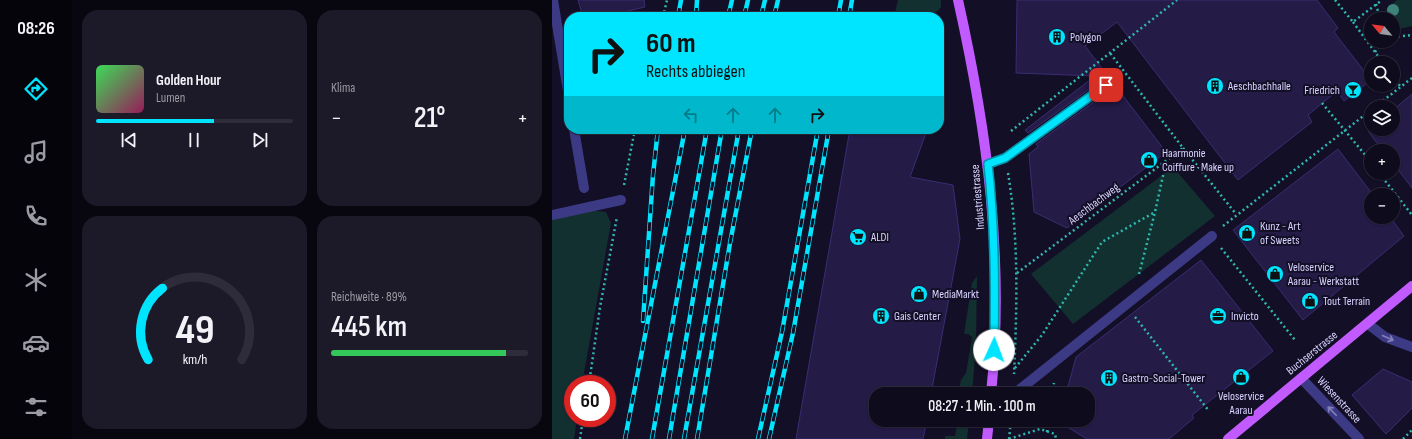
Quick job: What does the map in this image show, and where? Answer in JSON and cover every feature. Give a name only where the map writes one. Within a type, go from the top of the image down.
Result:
[{"type":"main road","name":"Industriestrasse","points":[[958,0],[984,129],[992,203],[996,288],[991,387]]},
{"type":"main road","name":"Buchserstrasse","points":[[1228,439],[1412,286]]},
{"type":"main road","points":[[987,439],[988,427]]},
{"type":"street","points":[[553,0],[564,67]]},
{"type":"street","points":[[988,164],[1010,154],[1106,85]]},
{"type":"street","points":[[575,134],[584,188]]},
{"type":"street","points":[[552,215],[620,200]]},
{"type":"street","points":[[1023,387],[1212,236]]},
{"type":"street","points":[[1368,324],[1385,337],[1412,347]]},
{"type":"street","name":"Wiesenstrasse","points":[[1301,378],[1358,439]]},
{"type":"path","points":[[664,12],[667,0]]},
{"type":"path","points":[[1007,134],[1177,0]]},
{"type":"path","points":[[1335,0],[1378,56]]},
{"type":"path","points":[[1353,22],[1382,0]]},
{"type":"path","points":[[1376,4],[1378,12]]},
{"type":"path","points":[[1400,36],[1412,34]]},
{"type":"path","points":[[1375,52],[1378,48]]},
{"type":"path","points":[[1110,53],[1236,214]]},
{"type":"path","points":[[1400,86],[1412,78]]},
{"type":"path","points":[[1383,100],[1393,92]]},
{"type":"path","points":[[1322,103],[1364,153]]},
{"type":"path","points":[[1295,340],[1212,236],[1236,214],[1364,116]]},
{"type":"path","points":[[589,375],[600,307],[634,134]]},
{"type":"path","name":"Aeschbachweg","points":[[1016,273],[1183,148]]},
{"type":"path","points":[[1166,162],[1156,212],[1129,302],[1209,411]]},
{"type":"path","points":[[1384,180],[1412,215]]},
{"type":"path","points":[[1015,368],[1042,334],[1102,242],[1156,212]]},
{"type":"path","points":[[580,439],[582,427]]},
{"type":"path","points":[[1010,427],[1009,439],[1040,429],[1054,434],[1056,439]]},
{"type":"path","points":[[1047,427],[1047,432]]},
{"type":"path","points":[[1403,439],[1412,430]]},
{"type":"green space","points":[[898,0],[941,0],[941,7],[936,12],[895,12]]},
{"type":"green space","points":[[1397,0],[1412,0],[1412,26],[1400,29],[1400,12],[1387,12],[1386,9]]},
{"type":"green space","points":[[1173,167],[1215,216],[1073,324],[1031,274]]},
{"type":"green space","points":[[588,210],[606,212],[611,223],[584,375],[564,375],[564,427],[576,427],[574,439],[552,439],[552,219]]},
{"type":"green space","points":[[977,276],[976,345],[973,387],[960,387],[961,380],[966,373],[972,337],[968,334],[964,334],[972,283]]},
{"type":"green space","points":[[957,427],[968,427],[967,439],[945,439],[945,436],[955,436]]},
{"type":"building","points":[[578,0],[644,0],[645,7],[624,12],[582,12]]},
{"type":"building","points":[[1017,0],[1317,0],[1338,28],[1334,32],[1364,71],[1364,85],[1344,101],[1337,91],[1308,115],[1312,122],[1238,180],[1117,22],[1085,46],[1166,152],[1067,228],[1034,212],[1029,154],[1038,147],[1036,144],[1110,90],[1112,84],[1108,79],[1102,80],[1028,133],[1025,130],[1095,76],[1016,73]]},
{"type":"building","points":[[1412,94],[1412,188],[1400,172],[1400,144],[1378,144],[1372,136],[1400,136],[1400,104]]},
{"type":"building","name":"Gais Center","points":[[849,134],[926,134],[910,177],[953,185],[960,239],[932,387],[869,387],[869,427],[926,427],[923,439],[796,439]]},
{"type":"building","points":[[1338,149],[1368,188],[1364,188],[1364,224],[1395,224],[1404,236],[1303,320],[1233,230]]},
{"type":"building","points":[[1201,260],[1273,351],[1192,415],[1194,418],[1169,439],[1087,439],[1067,427],[1095,427],[1095,387],[1068,387],[1076,357]]},
{"type":"building","points":[[1383,369],[1412,382],[1412,408],[1386,434],[1352,395]]},
{"type":"railway","points":[[679,12],[681,0]]},
{"type":"railway","points":[[696,12],[697,0]]},
{"type":"railway","points":[[729,12],[732,0]]},
{"type":"railway","points":[[745,12],[748,0]]},
{"type":"railway","points":[[762,12],[765,0]]},
{"type":"railway","points":[[775,12],[778,0]]},
{"type":"railway","points":[[839,12],[841,0]]},
{"type":"railway","points":[[850,12],[852,0]]},
{"type":"railway","points":[[643,321],[653,175],[657,134]]},
{"type":"railway","points":[[625,439],[684,134]]},
{"type":"railway","points":[[652,439],[706,134]]},
{"type":"railway","points":[[669,439],[721,134]]},
{"type":"railway","points":[[684,439],[738,134]]},
{"type":"railway","points":[[697,439],[730,243],[751,134]]},
{"type":"railway","points":[[758,439],[782,332],[817,134]]},
{"type":"railway","points":[[769,439],[793,333],[828,134]]},
{"type":"place","name":"Polygon","points":[[1057,37]]},
{"type":"place","name":"Aeschbachhalle","points":[[1215,86]]},
{"type":"place","name":"Friedrich","points":[[1353,90]]},
{"type":"place","name":"Haarmonie Coiffure · Make up","points":[[1149,160]]},
{"type":"place","name":"Kunz - Art of Sweets","points":[[1247,233]]},
{"type":"place","name":"ALDI","points":[[858,237]]},
{"type":"place","name":"Veloservice Aarau - Werkstatt","points":[[1275,274]]},
{"type":"place","name":"MediaMarkt","points":[[919,294]]},
{"type":"place","name":"Tout Terrain","points":[[1310,301]]},
{"type":"place","name":"Gais Center","points":[[881,316]]},
{"type":"place","name":"Invicto","points":[[1218,316]]},
{"type":"place","name":"Veloservice Aarau","points":[[1241,377]]},
{"type":"place","name":"Gastro-Social-Tower","points":[[1109,378]]},
{"type":"route","points":[[994,350],[996,288],[992,203],[988,164],[1005,158],[1106,85]]}]
